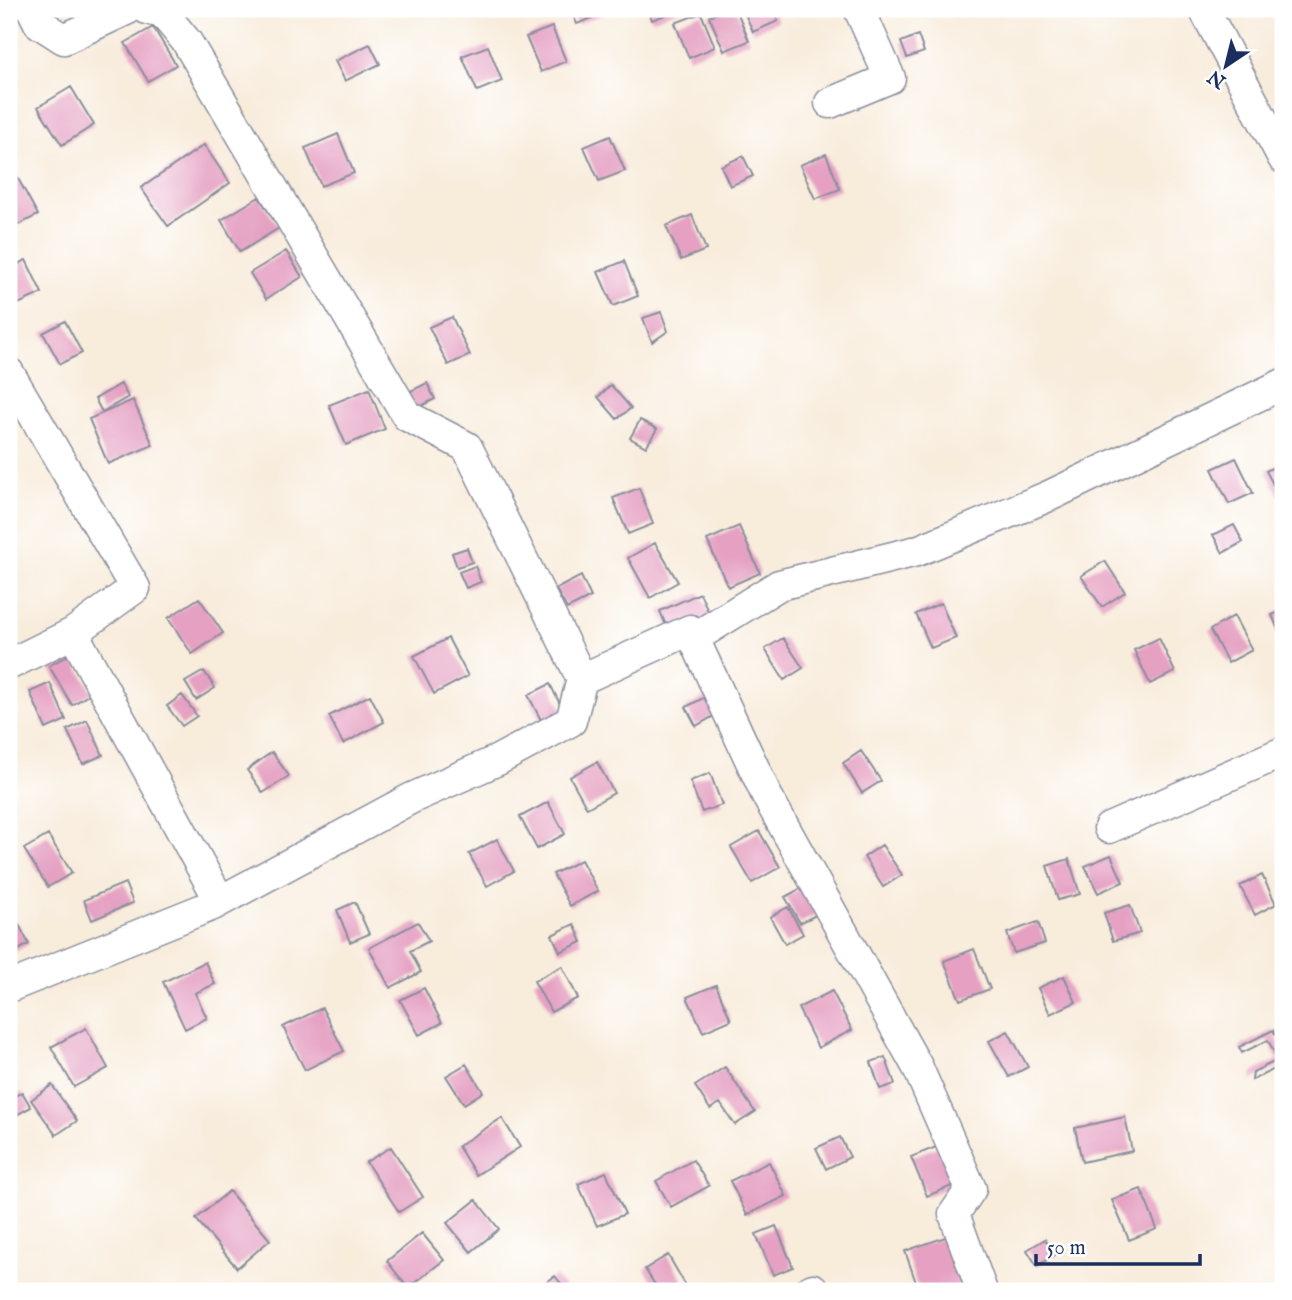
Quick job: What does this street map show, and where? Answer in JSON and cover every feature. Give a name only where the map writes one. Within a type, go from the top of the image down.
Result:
[{"type":"street","points":[[9,987],[220,901],[412,798],[498,760],[571,721],[582,679],[467,447],[407,416],[187,42],[163,13],[146,9],[64,39],[40,23],[33,9]]},
{"type":"street","points":[[830,103],[890,78],[859,9]]},
{"type":"street","points":[[1204,9],[1283,158]]},
{"type":"street","points":[[9,373],[135,588],[73,634],[10,664],[9,662]]},
{"type":"street","points":[[694,638],[779,585],[917,551],[1049,496],[1283,384]]},
{"type":"street","points":[[582,679],[690,630],[767,796],[930,1094],[971,1189],[954,1214],[982,1291]]},
{"type":"street","points":[[73,634],[220,901]]},
{"type":"street","points":[[1110,828],[1283,752]]},
{"type":"building","points":[[570,9],[600,9],[602,14],[577,24]]},
{"type":"building","points":[[647,9],[681,9],[652,20]]},
{"type":"building","points":[[736,9],[749,41],[724,51],[709,16]]},
{"type":"building","points":[[743,9],[773,9],[778,21],[753,32]]},
{"type":"building","points":[[701,13],[715,47],[689,58],[675,23]]},
{"type":"building","points":[[153,27],[176,65],[148,81],[125,43]]},
{"type":"building","points":[[552,27],[566,61],[541,72],[526,37]]},
{"type":"building","points":[[918,35],[924,52],[907,58],[901,42]]},
{"type":"building","points":[[370,44],[380,64],[345,81],[335,61]]},
{"type":"building","points":[[488,46],[502,81],[477,91],[462,56]]},
{"type":"building","points":[[71,87],[94,125],[62,145],[38,107]]},
{"type":"building","points":[[338,134],[354,173],[321,186],[305,148]]},
{"type":"building","points":[[610,136],[625,171],[599,181],[584,147]]},
{"type":"building","points":[[204,145],[230,183],[168,226],[141,188]]},
{"type":"building","points":[[826,154],[840,189],[815,199],[800,165]]},
{"type":"building","points":[[743,156],[753,176],[730,186],[721,166]]},
{"type":"building","points":[[15,173],[38,215],[18,225],[9,208],[9,176]]},
{"type":"building","points":[[259,197],[279,228],[240,252],[221,220]]},
{"type":"building","points":[[692,215],[706,250],[681,260],[666,226]]},
{"type":"building","points":[[286,251],[302,277],[266,299],[250,273]]},
{"type":"building","points":[[26,260],[42,293],[12,307],[9,300],[9,268]]},
{"type":"building","points":[[624,261],[638,296],[613,306],[598,272]]},
{"type":"building","points":[[661,312],[668,331],[652,342],[643,318]]},
{"type":"building","points":[[452,317],[470,355],[448,365],[429,327]]},
{"type":"building","points":[[65,321],[82,353],[60,364],[43,333]]},
{"type":"building","points":[[427,383],[435,399],[415,409],[407,393]]},
{"type":"building","points":[[121,384],[128,397],[102,412],[95,399]]},
{"type":"building","points":[[611,385],[631,408],[617,419],[598,397]]},
{"type":"building","points":[[369,389],[385,429],[346,445],[329,405]]},
{"type":"building","points":[[133,400],[153,445],[108,464],[89,419]]},
{"type":"building","points":[[640,420],[657,429],[646,447],[630,438]]},
{"type":"building","points":[[1236,458],[1253,493],[1229,504],[1212,469]]},
{"type":"building","points":[[1283,462],[1283,503],[1266,471]]},
{"type":"building","points":[[639,488],[653,524],[628,534],[613,498]]},
{"type":"building","points":[[1234,525],[1243,542],[1223,553],[1213,535]]},
{"type":"building","points":[[739,526],[760,573],[728,587],[707,540]]},
{"type":"building","points":[[655,543],[678,582],[650,598],[628,558]]},
{"type":"building","points":[[467,548],[472,562],[457,567],[452,553]]},
{"type":"building","points":[[1105,561],[1125,592],[1102,607],[1081,576]]},
{"type":"building","points":[[475,566],[481,582],[466,588],[459,572]]},
{"type":"building","points":[[581,576],[591,597],[567,609],[556,589]]},
{"type":"building","points":[[700,593],[711,618],[670,635],[660,611]]},
{"type":"building","points":[[199,598],[223,633],[192,654],[168,618]]},
{"type":"building","points":[[941,603],[956,638],[931,648],[916,614]]},
{"type":"building","points":[[1283,610],[1283,642],[1272,615]]},
{"type":"building","points":[[1234,616],[1252,650],[1228,663],[1210,630]]},
{"type":"building","points":[[448,638],[468,676],[434,694],[414,656]]},
{"type":"building","points":[[783,638],[803,668],[784,680],[765,649]]},
{"type":"building","points":[[1159,638],[1175,672],[1150,684],[1134,650]]},
{"type":"building","points":[[70,654],[93,692],[72,705],[49,666]]},
{"type":"building","points":[[204,671],[215,688],[196,700],[185,682]]},
{"type":"building","points":[[50,683],[66,720],[46,729],[30,692]]},
{"type":"building","points":[[550,684],[565,714],[543,724],[528,695]]},
{"type":"building","points":[[182,695],[197,716],[182,726],[167,706]]},
{"type":"building","points":[[370,695],[384,722],[343,744],[329,716]]},
{"type":"building","points":[[707,696],[717,714],[696,726],[686,707]]},
{"type":"building","points":[[87,720],[103,755],[83,764],[67,730]]},
{"type":"building","points":[[861,751],[881,781],[862,793],[843,763]]},
{"type":"building","points":[[272,752],[289,776],[263,793],[247,770]]},
{"type":"building","points":[[597,762],[614,793],[587,808],[570,777]]},
{"type":"building","points":[[710,773],[722,805],[702,812],[690,781]]},
{"type":"building","points":[[548,802],[565,834],[537,849],[520,817]]},
{"type":"building","points":[[759,831],[780,867],[752,883],[731,847]]},
{"type":"building","points":[[48,835],[72,873],[48,887],[24,849]]},
{"type":"building","points":[[497,839],[514,871],[487,886],[469,854]]},
{"type":"building","points":[[882,845],[902,875],[883,887],[864,857]]},
{"type":"building","points":[[1111,855],[1123,882],[1098,893],[1085,866]]},
{"type":"building","points":[[1069,859],[1080,894],[1058,900],[1047,866]]},
{"type":"building","points":[[581,860],[598,891],[570,906],[553,874]]},
{"type":"building","points":[[1262,875],[1276,904],[1255,915],[1240,886]]},
{"type":"building","points":[[125,883],[133,903],[92,920],[84,900]]},
{"type":"building","points":[[807,885],[822,912],[800,923],[785,897]]},
{"type":"building","points":[[355,902],[369,934],[350,942],[337,910]]},
{"type":"building","points":[[1130,905],[1140,933],[1113,941],[1104,913]]},
{"type":"building","points":[[788,907],[803,934],[785,944],[770,917]]},
{"type":"building","points":[[418,922],[429,941],[410,951],[421,972],[390,988],[369,948]]},
{"type":"building","points":[[1038,922],[1045,943],[1014,953],[1007,933]]},
{"type":"building","points":[[18,923],[29,944],[9,955],[9,928]]},
{"type":"building","points":[[574,924],[582,942],[560,952],[552,935]]},
{"type":"building","points":[[974,949],[990,989],[960,1000],[944,961]]},
{"type":"building","points":[[205,962],[215,984],[195,993],[207,1018],[185,1029],[163,982]]},
{"type":"building","points":[[562,966],[578,998],[551,1012],[534,981]]},
{"type":"building","points":[[1064,976],[1076,1002],[1050,1014],[1038,988]]},
{"type":"building","points":[[716,985],[731,1020],[703,1032],[687,997]]},
{"type":"building","points":[[424,988],[442,1023],[419,1035],[400,1000]]},
{"type":"building","points":[[832,991],[852,1030],[818,1048],[798,1008]]},
{"type":"building","points":[[322,1008],[344,1051],[305,1070],[283,1027]]},
{"type":"building","points":[[86,1028],[108,1068],[74,1087],[51,1047]]},
{"type":"building","points":[[1273,1030],[1283,1050],[1283,1065],[1252,1080],[1253,1072],[1278,1060],[1268,1040],[1242,1053],[1239,1047]]},
{"type":"building","points":[[1008,1031],[1028,1067],[1009,1077],[989,1041]]},
{"type":"building","points":[[885,1057],[895,1084],[880,1089],[871,1062]]},
{"type":"building","points":[[466,1064],[483,1092],[464,1104],[446,1076]]},
{"type":"building","points":[[725,1067],[755,1112],[735,1125],[720,1103],[710,1109],[695,1086]]},
{"type":"building","points":[[52,1085],[77,1121],[56,1135],[31,1100]]},
{"type":"building","points":[[22,1092],[31,1107],[9,1119],[9,1099]]},
{"type":"building","points":[[1125,1117],[1132,1151],[1082,1162],[1075,1128]]},
{"type":"building","points":[[502,1118],[520,1147],[476,1175],[458,1146]]},
{"type":"building","points":[[840,1137],[850,1157],[826,1169],[816,1148]]},
{"type":"building","points":[[941,1145],[957,1184],[927,1196],[911,1157]]},
{"type":"building","points":[[391,1147],[423,1197],[399,1212],[366,1162]]},
{"type":"building","points":[[693,1160],[709,1186],[671,1207],[656,1181]]},
{"type":"building","points":[[769,1162],[786,1196],[747,1215],[730,1181]]},
{"type":"building","points":[[606,1172],[625,1214],[597,1226],[578,1184]]},
{"type":"building","points":[[1141,1189],[1157,1229],[1129,1240],[1112,1200]]},
{"type":"building","points":[[229,1191],[270,1240],[237,1268],[196,1219]]},
{"type":"building","points":[[476,1200],[499,1229],[471,1252],[447,1223]]},
{"type":"building","points":[[776,1226],[793,1267],[773,1275],[756,1234]]},
{"type":"building","points":[[422,1233],[444,1260],[408,1288],[387,1261]]},
{"type":"building","points":[[954,1234],[971,1283],[945,1291],[919,1291],[905,1251]]},
{"type":"building","points":[[1045,1239],[1055,1255],[1037,1266],[1027,1250]]},
{"type":"building","points":[[668,1255],[689,1291],[659,1291],[645,1269]]},
{"type":"building","points":[[555,1276],[567,1291],[534,1291]]}]
